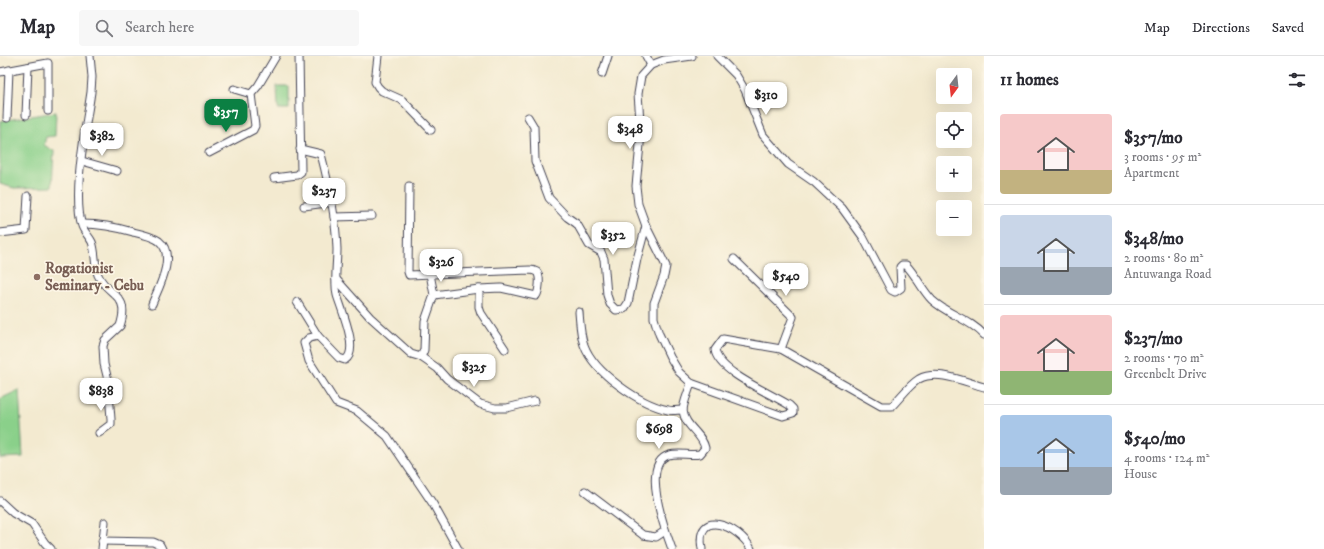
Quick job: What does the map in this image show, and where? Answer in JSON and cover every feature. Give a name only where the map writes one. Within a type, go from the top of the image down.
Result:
[{"type":"street","points":[[90,56],[92,77],[91,92],[78,191],[82,224],[92,241],[98,273],[101,280],[121,300],[123,308],[120,326],[105,340],[103,346],[104,364],[108,380],[111,424],[99,433]]},
{"type":"street","points":[[210,153],[253,130],[255,126],[251,94],[258,86],[276,56]]},
{"type":"street","points":[[274,178],[300,174],[299,56]]},
{"type":"street","points":[[378,56],[375,82],[378,88],[402,100],[431,130]]},
{"type":"street","points":[[602,74],[608,56]]},
{"type":"street","points":[[646,56],[651,66]]},
{"type":"street","points":[[692,56],[664,60],[651,66],[641,76],[638,94],[641,134],[636,186],[638,204],[646,226],[666,266],[654,303],[654,318],[659,334],[679,372],[691,383],[783,416],[793,414],[793,410],[789,405],[727,368],[718,359],[715,350],[723,339],[781,349],[881,406],[892,406],[919,380],[928,377],[945,376],[984,387]]},
{"type":"street","points":[[717,56],[736,75],[745,90],[763,135],[788,164],[814,182],[842,208],[863,237],[891,290],[895,292],[901,288],[900,267],[902,265],[906,265],[931,299],[946,311],[978,328],[984,334]]},
{"type":"street","points":[[0,72],[48,63],[48,110]]},
{"type":"street","points":[[26,115],[28,67]]},
{"type":"street","points":[[7,118],[9,70]]},
{"type":"street","points":[[234,89],[251,94]]},
{"type":"street","points":[[528,117],[534,127],[535,161],[549,198],[567,217],[577,224],[589,245],[601,252],[604,259],[607,295],[610,304],[616,310],[624,309],[628,303],[637,259],[646,226]]},
{"type":"street","points":[[297,302],[318,336],[339,358],[345,360],[350,357],[352,352],[351,343],[337,293],[337,249],[333,202],[321,154],[300,149]]},
{"type":"street","points":[[82,161],[117,171]]},
{"type":"street","points":[[409,186],[408,272],[413,276],[530,270],[535,271],[538,275],[538,291],[536,296],[501,288],[479,289],[434,295]]},
{"type":"street","points":[[0,233],[26,230],[28,196]]},
{"type":"street","points":[[304,206],[333,202]]},
{"type":"street","points":[[334,216],[372,216]]},
{"type":"street","points":[[82,224],[110,226],[154,238],[163,245],[166,262],[165,273],[152,304]]},
{"type":"street","points":[[734,259],[793,317],[781,349]]},
{"type":"street","points":[[421,357],[424,350],[425,321],[434,295],[430,274]]},
{"type":"street","points":[[336,279],[370,317],[411,354],[421,357],[480,404],[495,408],[507,408],[535,402]]},
{"type":"street","points":[[479,289],[481,313],[505,349]]},
{"type":"street","points":[[579,312],[580,330],[584,346],[598,367],[638,399],[669,411],[683,410]]},
{"type":"street","points":[[318,336],[309,338],[304,343],[305,348],[309,361],[336,403],[357,411],[387,436],[433,504],[458,549]]},
{"type":"street","points":[[672,549],[665,531],[658,504],[655,475],[656,466],[661,459],[670,454],[692,456],[700,454],[705,448],[703,441],[688,424],[683,410],[691,383]]},
{"type":"street","points":[[585,491],[643,535],[656,537],[665,531]]},
{"type":"street","points":[[0,501],[13,513],[32,524],[51,549]]},
{"type":"street","points":[[102,549],[105,522]]},
{"type":"street","points":[[702,549],[701,536],[704,529],[708,525],[720,524],[740,534],[751,549]]},
{"type":"street","points":[[102,540],[153,542],[160,545],[162,549]]},
{"type":"green space","points":[[277,86],[289,86],[289,109],[278,109]]},
{"type":"green space","points":[[56,112],[55,136],[46,137],[44,145],[54,151],[52,187],[14,188],[0,184],[0,121]]},
{"type":"green space","points":[[19,390],[23,457],[0,458],[0,399]]},
{"type":"place","name":"Rogationist Seminary - Cebu","points":[[37,277]]}]
